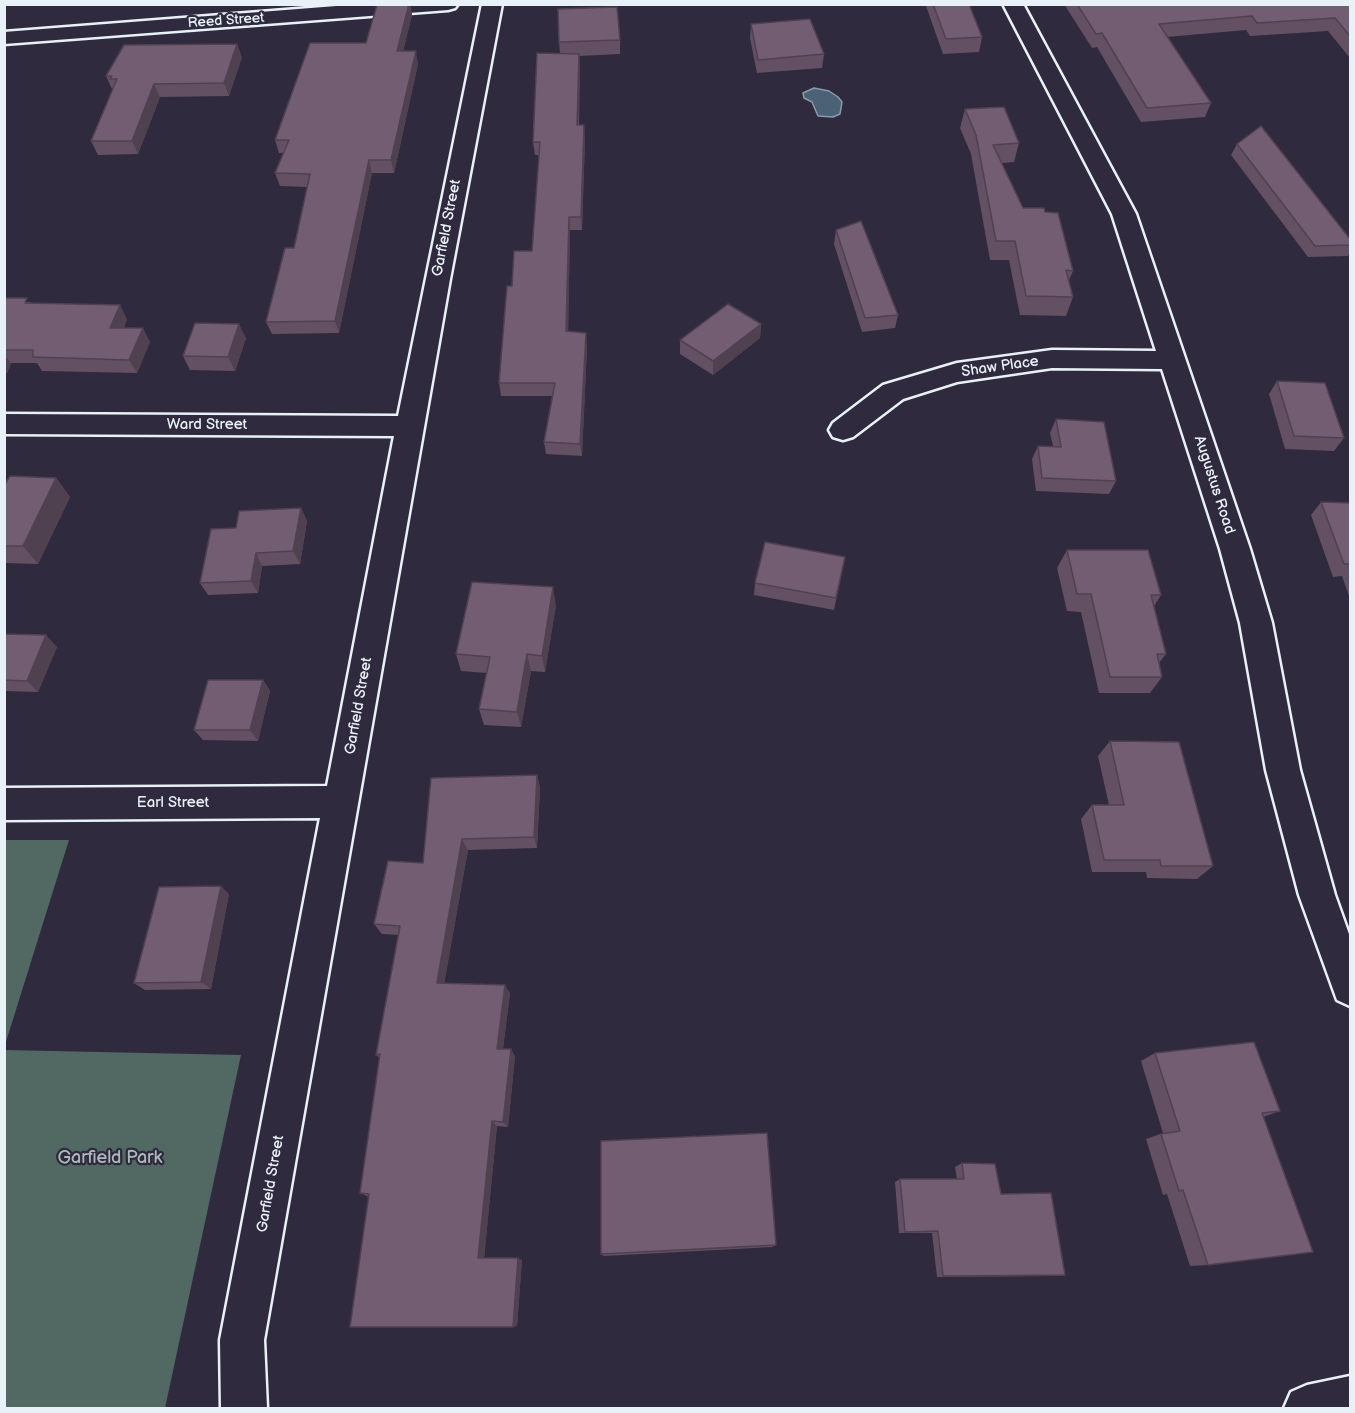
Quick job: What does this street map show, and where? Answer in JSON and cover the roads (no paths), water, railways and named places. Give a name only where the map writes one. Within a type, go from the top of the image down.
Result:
[{"type":"street","name":"Reed Street","points":[[4,38],[448,4]]},
{"type":"street","name":"Garfield Street","points":[[254,1406],[242,1340],[448,218],[492,4]]},
{"type":"street","name":"Augustus Road","points":[[1013,4],[1124,214],[1253,613],[1283,770],[1317,896],[1350,987]]},
{"type":"street","name":"Shaw Place","points":[[843,430],[893,393],[957,373],[1052,359],[1173,360]]},
{"type":"street","name":"Ward Street","points":[[4,424],[410,426]]},
{"type":"street","name":"Earl Street","points":[[4,804],[341,801]]},
{"type":"street","points":[[1307,1408],[1350,1399]]},
{"type":"water","points":[[814,88],[829,91],[838,97],[842,102],[840,114],[833,117],[818,116],[812,102],[804,98],[803,93]]},
{"type":"park label","name":"Garfield Park","points":[[110,1158]]}]
